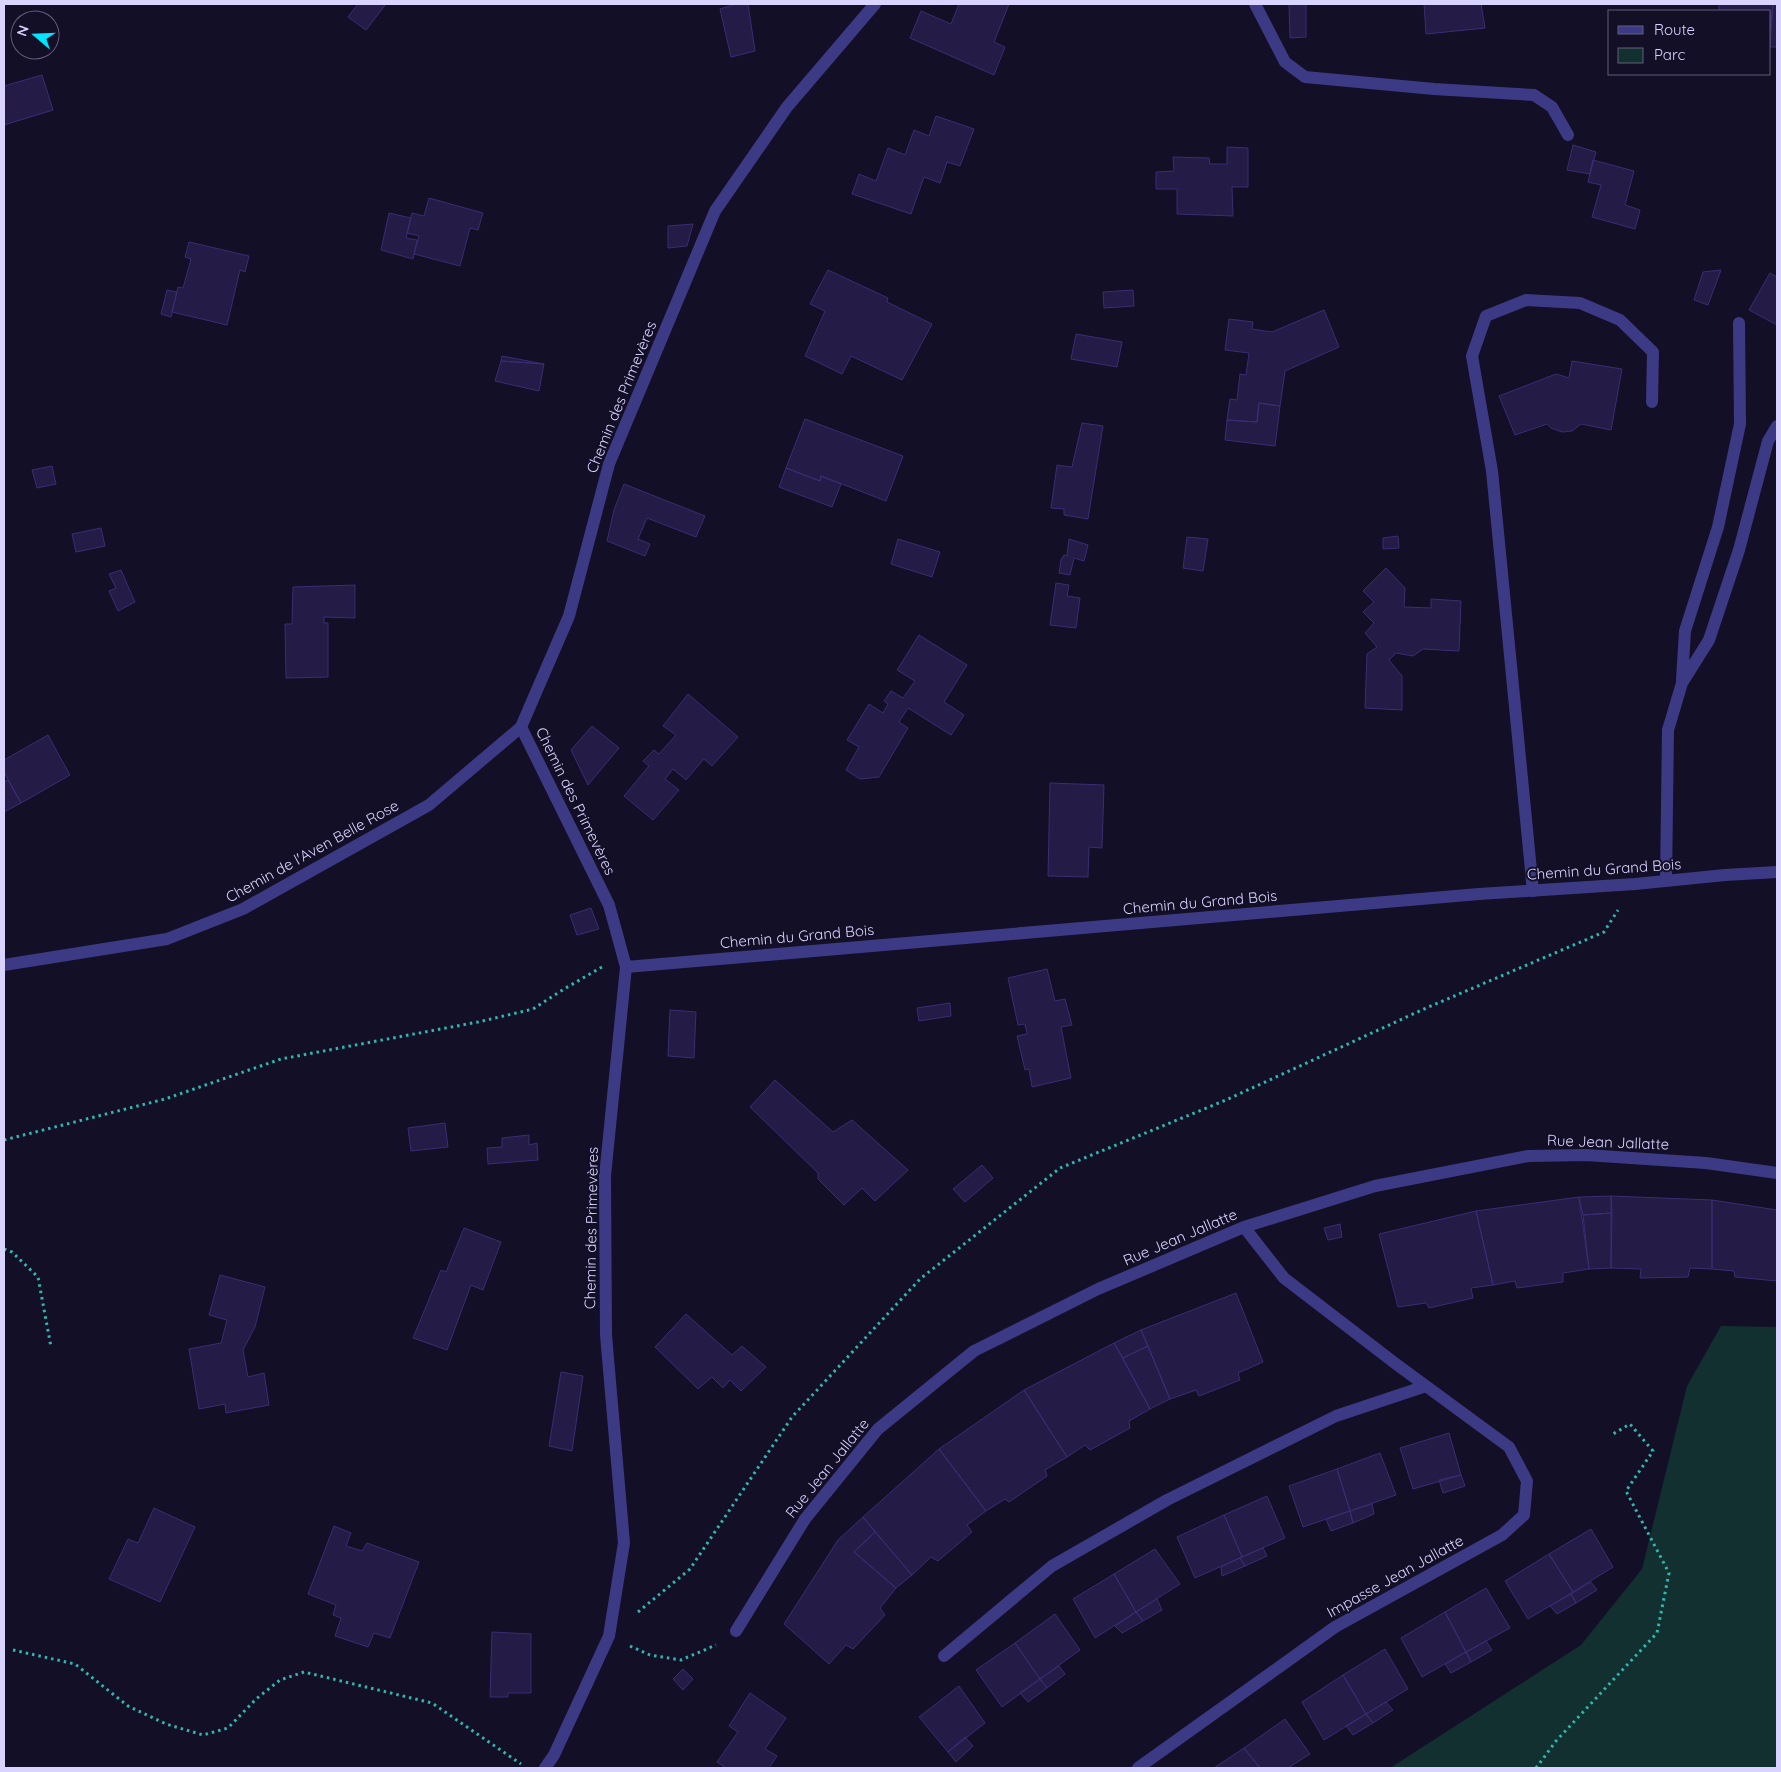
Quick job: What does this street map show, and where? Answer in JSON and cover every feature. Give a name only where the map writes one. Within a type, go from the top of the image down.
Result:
[{"type":"street","name":"Chemin des Primevères","points":[[545,1768],[554,1755],[609,1636],[624,1543],[606,1335],[605,1176],[626,967],[609,905],[521,727],[569,616],[608,464],[715,211],[787,107],[875,4]]},
{"type":"street","points":[[1255,4],[1285,62],[1305,77],[1434,89],[1534,95],[1552,107],[1568,135]]},
{"type":"street","points":[[1533,891],[1492,471],[1472,356],[1486,316],[1526,300],[1580,303],[1620,320],[1653,352],[1652,402]]},
{"type":"street","points":[[1666,882],[1668,730],[1682,683],[1685,632],[1718,527],[1740,424],[1739,323]]},
{"type":"street","points":[[1682,683],[1709,640],[1739,550],[1768,441],[1777,426]]},
{"type":"street","name":"Chemin de l'Aven Belle Rose","points":[[4,965],[167,938],[243,909],[429,805],[521,727]]},
{"type":"street","name":"Chemin du Grand Bois","points":[[626,967],[1777,872]]},
{"type":"street","name":"Rue Jean Jallatte","points":[[736,1631],[805,1519],[878,1429],[974,1351],[1098,1290],[1244,1227],[1375,1186],[1528,1156],[1606,1156],[1706,1163],[1777,1173]]},
{"type":"street","name":"Impasse Jean Jallatte","points":[[1138,1768],[1335,1627],[1502,1535],[1524,1516],[1527,1481],[1509,1447],[1284,1278],[1244,1227]]},
{"type":"street","points":[[944,1656],[1052,1566],[1159,1505],[1336,1416],[1426,1386]]},
{"type":"path","points":[[736,1631],[721,1643],[681,1660],[650,1655],[609,1636],[690,1569],[792,1418],[920,1279],[1060,1168],[1226,1100],[1424,1010],[1604,932],[1635,884]]},
{"type":"path","points":[[4,1140],[165,1099],[281,1059],[478,1022],[533,1009],[600,968],[626,967]]},
{"type":"path","points":[[4,1249],[12,1252],[38,1277],[51,1347]]},
{"type":"path","points":[[1536,1768],[1556,1741],[1658,1633],[1669,1573],[1626,1491],[1653,1451],[1630,1424],[1612,1434]]},
{"type":"path","points":[[13,1650],[76,1664],[128,1706],[166,1724],[203,1735],[228,1728],[256,1699],[280,1680],[304,1672],[432,1703],[528,1768]]},
{"type":"green space","points":[[1721,1326],[1777,1327],[1777,1768],[1390,1768],[1581,1645],[1642,1569],[1687,1386]]},
{"type":"building","points":[[358,4],[386,4],[366,30],[348,17]]},
{"type":"building","points":[[736,4],[748,4],[755,51],[731,57],[720,9]]},
{"type":"building","points":[[959,4],[1009,4],[994,42],[1005,47],[994,75],[910,38],[921,11],[951,24]]},
{"type":"building","points":[[1289,4],[1306,4],[1306,37],[1290,38]]},
{"type":"building","points":[[1424,4],[1481,4],[1485,28],[1426,34]]},
{"type":"building","points":[[1719,4],[1773,4],[1771,22],[1771,10],[1719,10]]},
{"type":"building","points":[[1773,4],[1777,4],[1777,47],[1771,47]]},
{"type":"building","points":[[42,75],[53,110],[4,125],[4,86]]},
{"type":"building","points":[[936,116],[974,129],[960,166],[947,162],[940,183],[924,177],[911,214],[852,194],[859,174],[876,181],[888,148],[905,155],[914,130],[929,136]]},
{"type":"building","points":[[1573,145],[1596,152],[1590,174],[1567,170]]},
{"type":"building","points":[[1227,147],[1248,148],[1248,187],[1232,187],[1233,216],[1177,214],[1177,189],[1156,189],[1156,172],[1174,171],[1173,157],[1209,158],[1210,164],[1227,164]]},
{"type":"building","points":[[1593,160],[1634,171],[1625,205],[1640,210],[1635,229],[1592,217],[1601,185],[1588,182]]},
{"type":"building","points":[[429,198],[483,213],[478,230],[470,228],[460,266],[414,254],[419,236],[407,233],[412,213],[424,216]]},
{"type":"building","points":[[389,213],[411,218],[406,238],[417,240],[413,259],[381,250]]},
{"type":"building","points":[[693,224],[687,246],[668,248],[668,226]]},
{"type":"building","points":[[189,242],[249,256],[245,272],[240,270],[227,325],[172,312],[178,287],[183,288],[191,259],[185,257]]},
{"type":"building","points":[[828,270],[888,298],[887,302],[932,324],[902,380],[851,356],[842,374],[805,356],[825,311],[810,304]]},
{"type":"building","points":[[1721,270],[1708,305],[1694,300],[1703,272]]},
{"type":"building","points":[[1770,273],[1777,277],[1777,325],[1749,310]]},
{"type":"building","points":[[167,290],[177,292],[171,317],[161,314]]},
{"type":"building","points":[[1133,290],[1134,306],[1104,308],[1103,292]]},
{"type":"building","points":[[1324,310],[1339,347],[1285,371],[1280,406],[1259,403],[1257,422],[1227,420],[1230,399],[1237,400],[1240,374],[1246,375],[1249,353],[1225,350],[1229,319],[1253,322],[1252,329],[1272,332]]},
{"type":"building","points":[[1076,334],[1122,342],[1117,367],[1071,359]]},
{"type":"building","points":[[502,356],[544,364],[501,361]]},
{"type":"building","points":[[501,361],[544,364],[539,391],[495,381]]},
{"type":"building","points":[[1572,361],[1622,369],[1611,430],[1581,424],[1572,431],[1562,432],[1551,428],[1547,424],[1515,435],[1499,396],[1556,374],[1569,378]]},
{"type":"building","points":[[1259,403],[1280,406],[1275,446],[1225,440],[1227,420],[1257,422]]},
{"type":"building","points":[[805,419],[903,456],[886,501],[821,476],[820,481],[786,468]]},
{"type":"building","points":[[1082,423],[1103,426],[1088,519],[1064,515],[1064,509],[1051,508],[1057,465],[1072,467]]},
{"type":"building","points":[[52,466],[56,484],[37,488],[32,470]]},
{"type":"building","points":[[786,468],[820,481],[821,476],[841,484],[832,507],[779,487]]},
{"type":"building","points":[[624,484],[705,516],[696,537],[647,518],[638,539],[650,544],[645,556],[607,541],[614,510]]},
{"type":"building","points":[[101,528],[105,546],[76,552],[72,534]]},
{"type":"building","points":[[1398,536],[1399,548],[1383,549],[1383,538]]},
{"type":"building","points":[[1187,537],[1208,539],[1203,571],[1183,568]]},
{"type":"building","points":[[898,539],[940,552],[932,577],[891,564]]},
{"type":"building","points":[[1069,539],[1088,545],[1084,561],[1074,558],[1070,575],[1059,573],[1061,560],[1064,555],[1067,556]]},
{"type":"building","points":[[1386,568],[1405,588],[1404,607],[1431,608],[1431,599],[1461,601],[1459,651],[1423,649],[1413,656],[1396,653],[1389,660],[1402,676],[1402,710],[1365,708],[1367,654],[1377,647],[1365,633],[1374,623],[1363,612],[1374,602],[1363,591]]},
{"type":"building","points":[[121,570],[135,602],[118,611],[109,591],[116,588],[109,574]]},
{"type":"building","points":[[1056,583],[1069,585],[1067,596],[1080,598],[1076,628],[1050,625]]},
{"type":"building","points":[[355,585],[355,618],[324,617],[324,623],[328,623],[328,677],[286,678],[285,624],[292,624],[293,587]]},
{"type":"building","points":[[919,635],[967,665],[944,702],[964,715],[951,735],[908,708],[899,722],[908,728],[879,777],[860,779],[846,770],[859,747],[847,740],[869,704],[883,713],[888,704],[884,701],[891,691],[903,698],[915,681],[897,670]]},
{"type":"building","points":[[688,694],[738,737],[712,766],[704,759],[686,780],[673,769],[665,779],[679,790],[653,820],[624,796],[649,766],[643,761],[654,750],[659,754],[676,735],[663,726]]},
{"type":"building","points":[[592,726],[619,748],[588,785],[571,750]]},
{"type":"building","points":[[48,735],[70,775],[21,803],[4,772],[4,760]]},
{"type":"building","points":[[8,780],[21,803],[4,812],[4,782]]},
{"type":"building","points":[[1050,783],[1104,785],[1102,848],[1089,847],[1088,877],[1048,876]]},
{"type":"building","points":[[591,908],[599,929],[577,935],[570,915]]},
{"type":"building","points":[[1047,969],[1055,1001],[1065,999],[1072,1025],[1061,1027],[1071,1078],[1032,1087],[1029,1069],[1025,1070],[1017,1036],[1027,1034],[1025,1024],[1018,1025],[1008,978]]},
{"type":"building","points":[[950,1003],[951,1016],[919,1021],[917,1008]]},
{"type":"building","points":[[670,1010],[696,1012],[694,1058],[668,1056]]},
{"type":"building","points":[[775,1080],[833,1132],[852,1120],[908,1170],[875,1201],[862,1188],[844,1205],[818,1179],[818,1173],[750,1107]]},
{"type":"building","points":[[445,1123],[448,1147],[411,1151],[408,1128]]},
{"type":"building","points":[[529,1135],[529,1145],[537,1143],[538,1160],[488,1164],[487,1148],[502,1147],[502,1138]]},
{"type":"building","points":[[982,1165],[993,1178],[965,1202],[953,1189]]},
{"type":"building","points":[[1611,1196],[1612,1213],[1583,1215],[1579,1197]]},
{"type":"building","points":[[1611,1196],[1712,1200],[1712,1269],[1690,1268],[1688,1277],[1640,1278],[1641,1269],[1611,1268]]},
{"type":"building","points":[[1579,1197],[1589,1269],[1563,1273],[1563,1282],[1517,1288],[1515,1281],[1493,1285],[1476,1211]]},
{"type":"building","points":[[1712,1200],[1777,1210],[1777,1281],[1735,1277],[1734,1271],[1712,1269]]},
{"type":"building","points":[[1476,1211],[1493,1285],[1471,1288],[1473,1298],[1429,1308],[1426,1303],[1398,1307],[1379,1234]]},
{"type":"building","points":[[1612,1213],[1611,1268],[1589,1269],[1583,1215]]},
{"type":"building","points":[[1340,1224],[1342,1237],[1328,1240],[1324,1228]]},
{"type":"building","points":[[464,1228],[501,1242],[483,1290],[471,1285],[447,1350],[413,1338],[441,1270],[446,1272]]},
{"type":"building","points":[[220,1275],[265,1287],[255,1327],[243,1350],[248,1377],[264,1373],[269,1405],[226,1413],[225,1404],[199,1409],[189,1349],[221,1343],[227,1320],[209,1315]]},
{"type":"building","points":[[1236,1293],[1263,1362],[1238,1373],[1240,1380],[1199,1396],[1196,1390],[1170,1399],[1141,1330]]},
{"type":"building","points":[[686,1314],[732,1355],[742,1346],[766,1367],[741,1391],[730,1380],[723,1388],[712,1377],[698,1389],[655,1347]]},
{"type":"building","points":[[1141,1330],[1148,1346],[1123,1358],[1114,1343]]},
{"type":"building","points":[[1114,1343],[1150,1409],[1129,1421],[1130,1428],[1090,1450],[1085,1445],[1067,1457],[1024,1390]]},
{"type":"building","points":[[1148,1346],[1170,1399],[1150,1409],[1123,1358]]},
{"type":"building","points":[[561,1372],[583,1376],[572,1451],[549,1446]]},
{"type":"building","points":[[1024,1390],[1067,1457],[1045,1470],[1047,1476],[1009,1502],[1005,1499],[986,1511],[939,1449]]},
{"type":"building","points":[[1449,1433],[1461,1475],[1413,1489],[1400,1448]]},
{"type":"building","points":[[939,1449],[986,1511],[967,1525],[972,1532],[938,1561],[931,1557],[912,1575],[863,1517]]},
{"type":"building","points":[[1380,1453],[1396,1495],[1350,1511],[1337,1469]]},
{"type":"building","points":[[1337,1469],[1350,1511],[1303,1527],[1289,1486]]},
{"type":"building","points":[[1461,1475],[1465,1486],[1443,1493],[1439,1480]]},
{"type":"building","points":[[1267,1496],[1285,1538],[1242,1557],[1224,1515]]},
{"type":"building","points":[[1372,1504],[1374,1514],[1353,1523],[1350,1511]]},
{"type":"building","points":[[154,1508],[195,1527],[160,1602],[109,1579],[128,1539],[138,1543]]},
{"type":"building","points":[[1350,1511],[1353,1523],[1331,1531],[1326,1519]]},
{"type":"building","points":[[1224,1515],[1242,1557],[1195,1578],[1177,1537]]},
{"type":"building","points":[[863,1517],[875,1532],[854,1552],[896,1588],[880,1608],[885,1615],[853,1649],[846,1645],[829,1664],[784,1624],[838,1540]]},
{"type":"building","points":[[334,1526],[351,1533],[346,1546],[362,1551],[367,1543],[419,1562],[390,1638],[374,1633],[368,1647],[335,1636],[341,1618],[333,1615],[336,1605],[308,1594]]},
{"type":"building","points":[[1591,1529],[1613,1567],[1573,1592],[1549,1554]]},
{"type":"building","points":[[875,1532],[912,1575],[896,1588],[854,1552]]},
{"type":"building","points":[[1263,1548],[1267,1556],[1245,1566],[1240,1558]]},
{"type":"building","points":[[1155,1549],[1180,1584],[1136,1612],[1114,1574]]},
{"type":"building","points":[[1549,1554],[1573,1592],[1528,1619],[1505,1581]]},
{"type":"building","points":[[1240,1558],[1245,1566],[1222,1576],[1221,1567]]},
{"type":"building","points":[[1114,1574],[1136,1612],[1095,1638],[1073,1599]]},
{"type":"building","points":[[1591,1582],[1597,1590],[1576,1603],[1571,1594]]},
{"type":"building","points":[[1486,1588],[1510,1628],[1466,1652],[1445,1612]]},
{"type":"building","points":[[1571,1594],[1576,1603],[1557,1614],[1550,1606]]},
{"type":"building","points":[[1157,1599],[1162,1610],[1143,1621],[1136,1612]]},
{"type":"building","points":[[1136,1612],[1143,1621],[1122,1633],[1115,1626]]},
{"type":"building","points":[[1445,1612],[1466,1652],[1422,1677],[1401,1638]]},
{"type":"building","points":[[1055,1614],[1080,1650],[1040,1679],[1015,1643]]},
{"type":"building","points":[[492,1632],[531,1634],[531,1693],[508,1693],[508,1697],[490,1697]]},
{"type":"building","points":[[1486,1641],[1492,1650],[1471,1662],[1466,1652]]},
{"type":"building","points":[[1015,1643],[1040,1679],[1002,1707],[976,1670]]},
{"type":"building","points":[[1385,1649],[1408,1689],[1366,1714],[1343,1675]]},
{"type":"building","points":[[1466,1652],[1471,1662],[1451,1673],[1445,1664]]},
{"type":"building","points":[[1059,1666],[1065,1674],[1047,1688],[1040,1679]]},
{"type":"building","points":[[683,1669],[693,1679],[683,1690],[673,1679]]},
{"type":"building","points":[[1343,1675],[1366,1714],[1324,1740],[1302,1702]]},
{"type":"building","points":[[1040,1679],[1047,1688],[1028,1702],[1020,1693]]},
{"type":"building","points":[[959,1686],[985,1723],[948,1752],[919,1717]]},
{"type":"building","points":[[750,1693],[786,1718],[765,1749],[777,1756],[769,1768],[726,1768],[717,1762],[738,1732],[729,1726]]},
{"type":"building","points":[[1386,1702],[1393,1710],[1373,1723],[1366,1714]]},
{"type":"building","points":[[1366,1714],[1373,1723],[1353,1735],[1346,1726]]},
{"type":"building","points":[[1285,1719],[1310,1754],[1288,1768],[1260,1768],[1244,1748]]},
{"type":"building","points":[[965,1737],[973,1746],[956,1762],[948,1752]]},
{"type":"building","points":[[1244,1748],[1260,1768],[1214,1768]]}]
